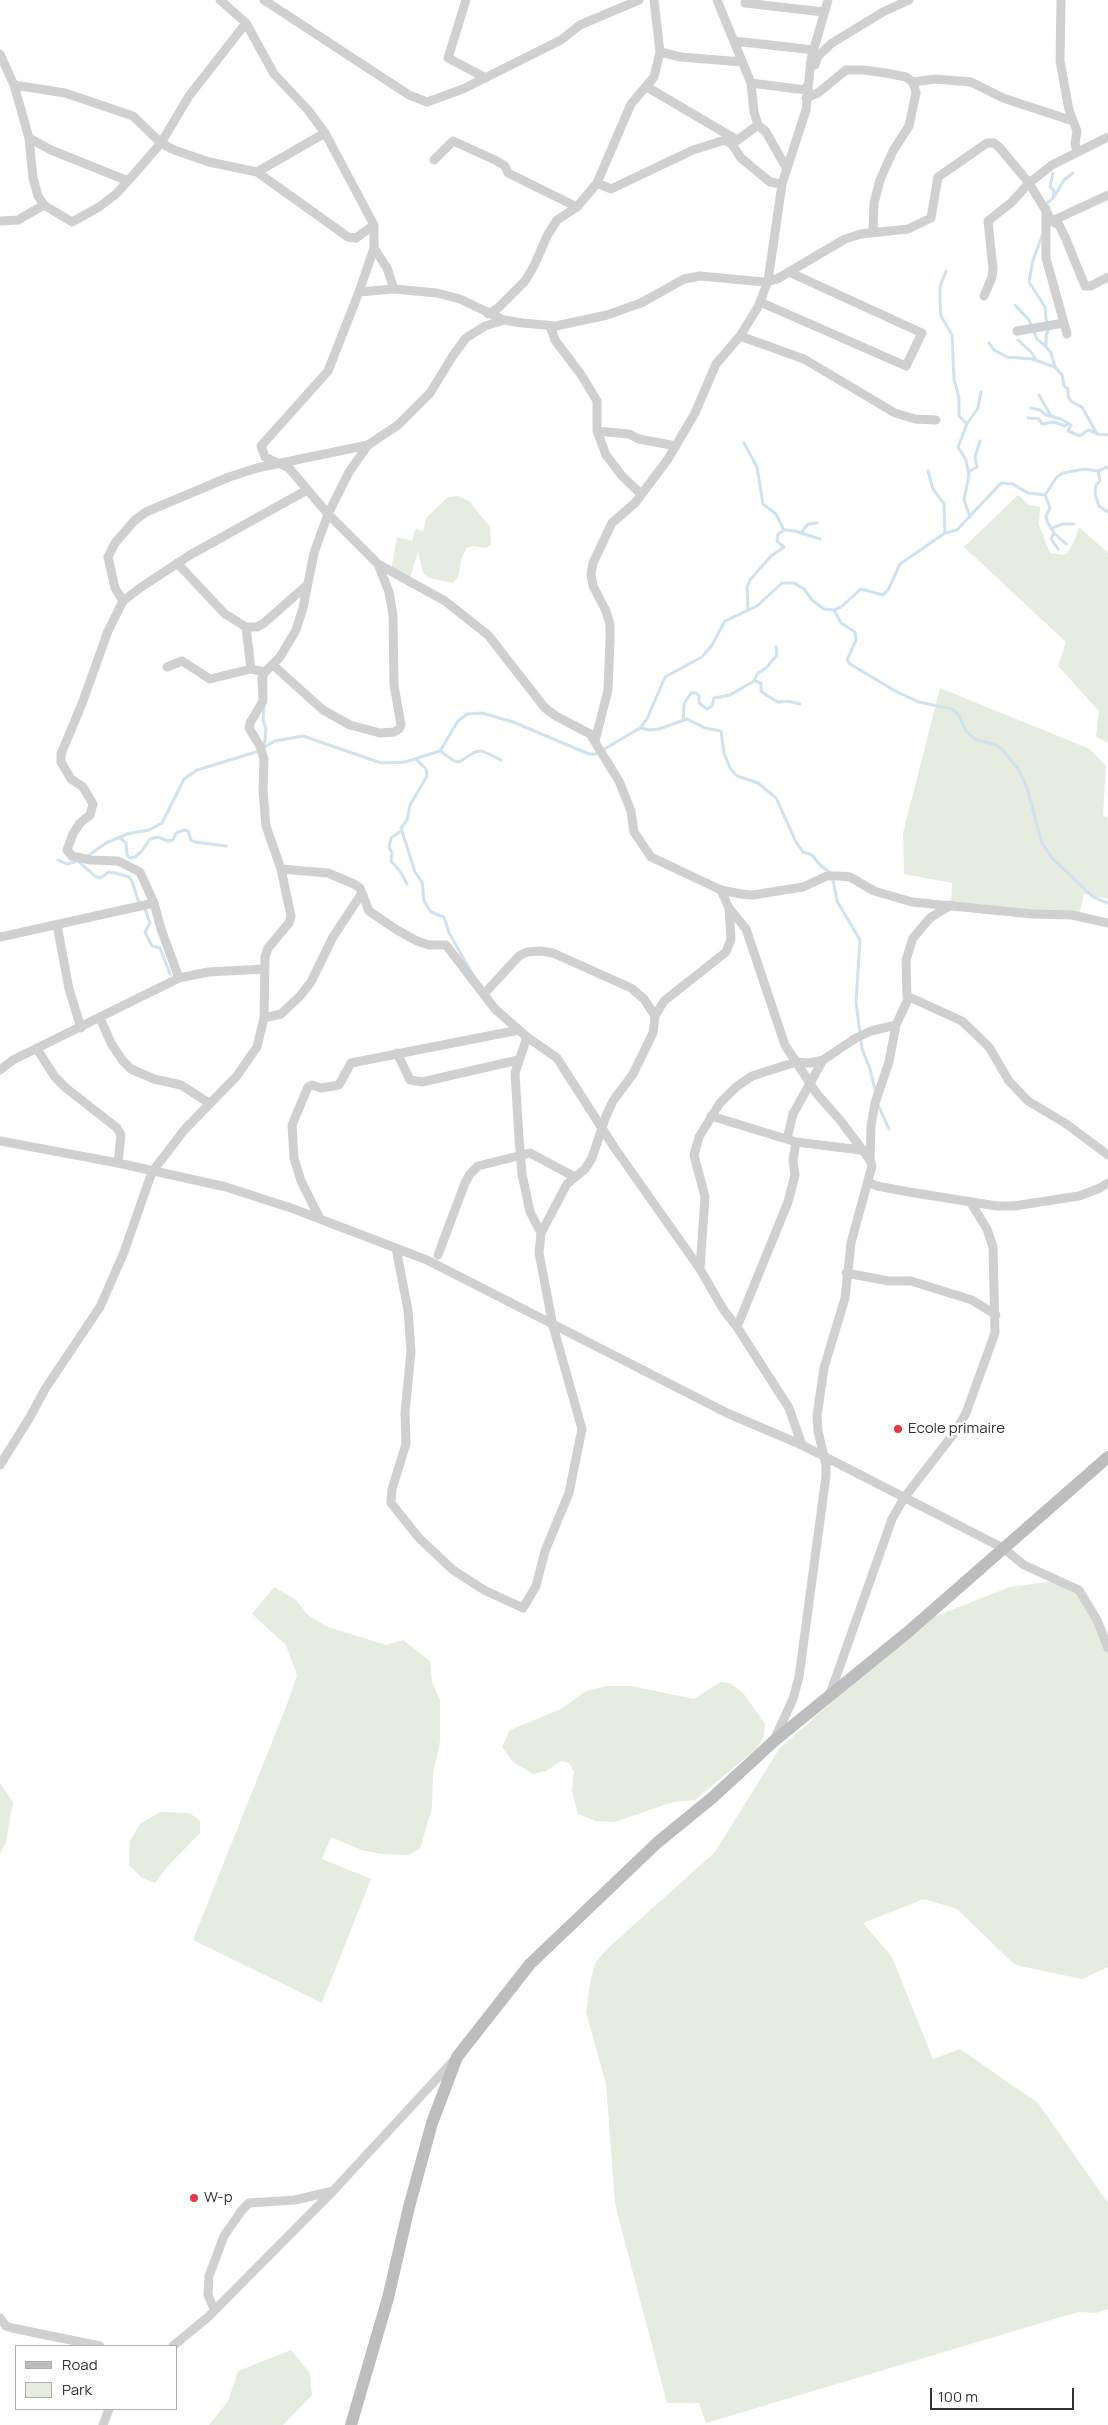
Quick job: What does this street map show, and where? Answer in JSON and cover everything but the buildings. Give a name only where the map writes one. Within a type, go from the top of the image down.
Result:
[{"type":"street","points":[[264,0],[409,94],[427,102],[463,89],[486,78],[561,40],[580,25],[638,0]]},
{"type":"street","points":[[466,0],[448,58],[486,78]]},
{"type":"street","points":[[488,314],[498,308],[524,280],[534,266],[556,220],[578,207],[597,183],[631,104],[654,77],[660,52],[654,0]]},
{"type":"street","points":[[717,0],[751,83],[754,112],[758,125],[766,132],[787,169]]},
{"type":"street","points":[[595,741],[608,690],[610,625],[606,611],[593,586],[591,574],[593,563],[612,523],[635,503],[676,446],[695,413],[716,364],[740,336],[760,302],[768,282],[782,184],[806,110],[806,94],[814,50],[828,0]]},
{"type":"street","points":[[806,94],[818,56],[832,43],[883,12],[909,0]]},
{"type":"street","points":[[1061,0],[1060,61],[1069,110],[1077,131],[1075,144],[1077,152]]},
{"type":"street","points":[[225,2],[246,23],[274,74],[308,110],[324,133],[374,225],[374,248],[328,370],[261,446],[267,459],[282,463],[289,468],[328,514],[378,564],[445,601],[488,634],[545,708],[590,734],[595,741],[597,750],[619,781],[631,811],[634,832],[651,857],[721,890],[753,895],[803,887],[827,876],[840,876],[850,877],[874,891],[912,902],[1032,914],[1072,915],[1108,923]]},
{"type":"street","points":[[745,3],[824,12]]},
{"type":"street","points":[[0,54],[14,85],[29,138],[34,186],[44,204],[72,222],[99,207],[116,194],[128,181],[161,143],[189,96],[246,23]]},
{"type":"street","points":[[734,41],[814,50]]},
{"type":"street","points":[[660,52],[681,57],[742,62]]},
{"type":"street","points":[[751,83],[806,94],[818,92],[846,70],[864,70],[906,77],[913,82],[916,93],[909,126],[893,151],[880,180],[874,203],[873,232]]},
{"type":"street","points":[[913,82],[935,79],[971,82],[1003,98],[1073,121]]},
{"type":"street","points":[[14,85],[65,93],[133,116],[161,143],[174,150],[209,162],[257,172],[348,237],[356,238],[374,225]]},
{"type":"street","points":[[647,87],[735,142],[742,158],[770,182],[782,184]]},
{"type":"street","points":[[597,183],[611,189],[693,150],[725,140],[735,142],[758,125]]},
{"type":"street","points":[[257,172],[324,133]]},
{"type":"street","points":[[984,296],[992,277],[988,221],[1012,202],[1029,183],[1052,165],[1108,137]]},
{"type":"street","points":[[29,138],[50,150],[128,181]]},
{"type":"street","points":[[434,160],[453,141],[495,160],[505,166],[508,173],[578,207]]},
{"type":"street","points":[[359,292],[394,289],[437,293],[460,299],[504,320],[550,326],[607,315],[641,303],[684,279],[700,276],[768,282],[791,272],[845,240],[873,232],[908,228],[931,218],[938,177],[990,142],[999,147],[1029,183],[1052,221],[1062,231],[1085,286],[1091,286],[1108,278]]},
{"type":"street","points":[[1052,221],[1108,195]]},
{"type":"street","points":[[0,221],[18,220],[44,204]]},
{"type":"street","points":[[1046,209],[1046,258],[1067,334]]},
{"type":"street","points":[[374,248],[387,268],[394,289]]},
{"type":"street","points":[[760,302],[906,366],[922,333],[791,272]]},
{"type":"street","points":[[123,601],[115,588],[108,557],[115,544],[135,520],[146,512],[228,477],[282,463],[368,445],[398,425],[430,393],[466,338],[485,326],[504,320]]},
{"type":"street","points":[[1017,330],[1064,323]]},
{"type":"street","points":[[550,326],[555,340],[582,376],[597,401],[597,431],[606,455],[614,467],[641,494]]},
{"type":"street","points":[[740,336],[804,360],[895,413],[915,419],[936,420]]},
{"type":"street","points":[[597,431],[629,434],[639,439],[676,446]]},
{"type":"street","points":[[0,1465],[45,1389],[100,1307],[124,1252],[152,1172],[173,1144],[209,1103],[236,1077],[256,1047],[264,1018],[264,969],[268,948],[289,923],[291,916],[281,869],[266,826],[263,785],[264,758],[260,746],[249,728],[252,718],[263,702],[262,678],[265,672],[280,657],[296,630],[303,608],[314,553],[328,514],[344,480],[368,445]]},
{"type":"street","points":[[179,978],[161,929],[154,903],[140,872],[118,861],[90,860],[72,856],[67,850],[73,834],[80,823],[90,815],[93,804],[83,787],[71,779],[61,762],[61,754],[105,640],[123,601],[177,563],[307,490]]},
{"type":"street","points":[[177,563],[225,614],[246,628],[257,627],[306,586]]},
{"type":"street","points":[[273,664],[323,710],[350,725],[380,733],[394,732],[399,729],[401,725],[394,686],[393,615],[386,582],[378,564]]},
{"type":"street","points":[[246,628],[251,670]]},
{"type":"street","points":[[167,667],[182,661],[210,680],[251,670],[265,672]]},
{"type":"street","points":[[281,869],[328,873],[354,884],[362,893],[369,911],[397,930],[429,945],[446,945],[495,1009],[527,1037],[557,1058],[601,1128],[700,1269],[723,1309],[737,1327],[789,1408],[802,1444]]},
{"type":"street","points":[[721,890],[730,908],[746,929],[785,1045],[810,1084],[870,1160]]},
{"type":"street","points":[[264,1018],[281,1014],[300,996],[315,974],[333,937],[362,893]]},
{"type":"street","points":[[0,937],[154,903]]},
{"type":"street","points":[[774,1741],[793,1699],[799,1677],[826,1476],[817,1416],[824,1368],[845,1298],[846,1273],[851,1243],[871,1173],[871,1126],[875,1103],[889,1062],[896,1025],[908,999],[905,992],[906,960],[913,938],[930,918],[952,905]]},
{"type":"street","points":[[396,1248],[408,1310],[411,1351],[405,1414],[406,1444],[392,1489],[391,1503],[419,1538],[453,1570],[484,1590],[523,1608],[536,1586],[545,1552],[569,1492],[582,1429],[553,1326],[539,1253],[541,1233],[567,1184],[585,1169],[592,1158],[601,1128],[613,1101],[633,1074],[653,1034],[656,1016],[664,1001],[726,952],[731,939],[730,908]]},
{"type":"street","points":[[56,925],[69,989],[81,1028]]},
{"type":"street","points":[[484,994],[518,956],[527,952],[540,951],[553,953],[631,988],[644,999],[656,1016]]},
{"type":"street","points":[[0,1070],[13,1060],[179,978],[208,972],[264,969]]},
{"type":"street","points":[[908,999],[929,1004],[936,1010],[962,1021],[989,1047],[1009,1080],[1028,1101],[1064,1123],[1108,1154]]},
{"type":"street","points":[[100,1018],[111,1043],[132,1069],[154,1079],[181,1085],[209,1103]]},
{"type":"street","points":[[700,1269],[704,1197],[694,1155],[699,1137],[720,1103],[752,1076],[796,1062],[810,1063],[823,1060],[856,1038],[871,1031],[896,1025]]},
{"type":"street","points":[[320,1219],[301,1181],[294,1158],[292,1125],[308,1087],[312,1085],[321,1088],[339,1084],[351,1063],[519,1030]]},
{"type":"street","points":[[527,1037],[515,1073],[521,1156],[530,1212],[541,1233]]},
{"type":"street","points":[[37,1049],[55,1077],[66,1088],[117,1128],[122,1135],[118,1162]]},
{"type":"street","points":[[397,1053],[410,1080],[422,1082],[518,1060]]},
{"type":"street","points":[[737,1327],[788,1202],[795,1175],[791,1140],[793,1114],[823,1060]]},
{"type":"street","points":[[711,1116],[791,1140],[862,1150]]},
{"type":"street","points":[[0,1141],[118,1162],[152,1172],[226,1187],[320,1219],[427,1260],[553,1326],[727,1413],[802,1444],[1003,1548],[1024,1565],[1079,1590],[1097,1620],[1108,1648]]},
{"type":"street","points":[[438,1255],[470,1174],[478,1166],[530,1153],[575,1177]]},
{"type":"street","points":[[868,1182],[877,1186],[971,1203],[1014,1206],[1079,1196],[1108,1183]]},
{"type":"street","points":[[830,1694],[887,1531],[904,1498],[955,1432],[966,1414],[995,1333],[996,1315],[992,1241],[971,1203]]},
{"type":"street","points":[[846,1273],[889,1281],[911,1281],[972,1300],[996,1315]]},
{"type":"street","points":[[174,2345],[214,2309],[333,2191],[449,2063],[457,2057],[530,1964],[556,1937],[658,1842],[712,1798],[774,1741],[908,1632],[1108,1457]]},
{"type":"street","points":[[351,2425],[388,2298],[432,2123],[457,2057]]},
{"type":"street","points":[[214,2309],[208,2295],[209,2276],[224,2236],[249,2203],[295,2200],[333,2191]]},
{"type":"street","points":[[2,2324],[96,2345]]},
{"type":"street","points":[[103,2425],[110,2410]]},
{"type":"green space","points":[[1018,495],[1029,505],[1040,507],[1039,525],[1050,553],[1064,555],[1068,552],[1079,527],[1108,553],[1108,743],[1096,737],[1099,711],[1058,666],[1066,642],[964,547]]},
{"type":"green space","points":[[458,496],[469,501],[490,527],[491,545],[485,548],[474,546],[467,548],[462,557],[458,577],[453,583],[429,578],[423,573],[418,552],[409,581],[391,571],[397,537],[412,541],[415,529],[423,531],[427,517],[448,497]]},
{"type":"green space","points":[[940,688],[1090,749],[1106,766],[1103,815],[1108,818],[1108,899],[1084,894],[1079,916],[951,906],[952,883],[904,874],[903,833]]},
{"type":"green space","points":[[1054,1581],[1078,1592],[1096,1622],[1108,1653],[1108,1967],[1082,1979],[1015,1965],[957,1909],[924,1899],[863,1923],[892,1957],[933,2059],[960,2049],[1038,2103],[1108,2203],[1108,2309],[1096,2313],[1078,2312],[706,2423],[699,2403],[667,2403],[615,2204],[606,2084],[586,2012],[591,1978],[596,1962],[607,1949],[715,1852],[779,1749],[923,1621],[1010,1587]]},
{"type":"green space","points":[[274,1587],[296,1600],[308,1615],[328,1627],[386,1645],[403,1640],[430,1661],[432,1682],[440,1700],[440,1741],[433,1774],[432,1808],[420,1849],[408,1855],[382,1854],[361,1850],[331,1837],[322,1859],[371,1879],[322,2003],[193,1940],[297,1675],[286,1645],[252,1614]]},
{"type":"green space","points":[[720,1682],[730,1683],[744,1694],[765,1724],[764,1736],[757,1748],[695,1800],[673,1802],[615,1822],[596,1821],[578,1814],[572,1791],[574,1771],[569,1763],[561,1761],[546,1771],[533,1774],[513,1762],[502,1747],[510,1730],[561,1709],[586,1691],[606,1686],[631,1686],[694,1699]]},
{"type":"green space","points":[[0,1783],[13,1802],[6,1842],[0,1854]]},
{"type":"green space","points":[[160,1812],[190,1813],[200,1821],[200,1833],[168,1866],[155,1883],[142,1878],[129,1865],[130,1841],[140,1824]]},
{"type":"green space","points":[[291,2350],[310,2373],[312,2395],[283,2425],[209,2425],[228,2401],[238,2371]]},
{"type":"waterway","points":[[1053,173],[1050,186],[1054,191],[1053,198]]},
{"type":"waterway","points":[[1044,206],[1054,197],[1064,180],[1073,173]]},
{"type":"waterway","points":[[1042,236],[1033,260],[1029,282],[1045,307],[1049,326],[1046,347],[1051,353],[1055,367],[1062,375],[1064,386],[1068,389],[1068,397],[1072,402],[1082,407],[1097,434],[1108,435]]},
{"type":"waterway","points":[[946,271],[940,287],[941,316],[952,335],[954,379],[959,398],[959,416],[967,424],[958,447],[966,460],[969,475],[964,500],[970,517]]},
{"type":"waterway","points":[[1015,305],[1029,320],[1037,339],[1046,347]]},
{"type":"waterway","points":[[1018,340],[1032,353],[1036,360]]},
{"type":"waterway","points":[[989,343],[994,350],[1007,357],[1032,359],[1055,367]]},
{"type":"waterway","points":[[967,424],[978,408],[981,392]]},
{"type":"waterway","points":[[1039,395],[1051,416]]},
{"type":"waterway","points":[[1031,408],[1061,419],[1071,425],[1068,431],[1080,436],[1088,430],[1096,433]]},
{"type":"waterway","points":[[1028,418],[1039,419],[1042,424],[1054,422],[1065,426],[1068,424]]},
{"type":"waterway","points":[[968,472],[977,467],[975,457],[980,441]]},
{"type":"waterway","points":[[744,443],[757,467],[763,504],[776,514],[784,530]]},
{"type":"waterway","points":[[86,857],[106,843],[127,834],[149,830],[162,823],[184,779],[197,770],[256,752],[275,741],[303,736],[381,763],[405,762],[440,751],[458,721],[467,714],[482,713],[513,722],[589,754],[596,754],[640,728],[647,719],[665,677],[702,657],[712,645],[725,621],[757,606],[782,583],[794,583],[804,589],[812,600],[824,609],[834,610],[841,607],[861,589],[883,595],[888,590],[900,564],[945,533],[957,530],[1001,483],[1013,484],[1028,493],[1045,495],[1056,478],[1063,473],[1085,469],[1098,471],[1108,467]]},
{"type":"waterway","points":[[928,471],[933,489],[944,504],[945,533]]},
{"type":"waterway","points":[[1098,471],[1100,481],[1096,485],[1095,494],[1099,506],[1108,512]]},
{"type":"waterway","points":[[1045,495],[1050,508],[1046,516],[1047,521],[1054,533],[1066,544]]},
{"type":"waterway","points":[[801,533],[808,524],[817,523]]},
{"type":"waterway","points":[[1053,528],[1062,524],[1074,524]]},
{"type":"waterway","points":[[748,609],[747,587],[750,580],[771,556],[784,547],[777,541],[778,534],[784,530],[795,531],[820,539]]},
{"type":"waterway","points":[[1054,533],[1051,539],[1058,549]]},
{"type":"waterway","points":[[834,610],[841,623],[855,632],[856,640],[847,660],[850,664],[897,692],[919,702],[952,709],[958,714],[966,731],[975,739],[996,745],[1002,749],[1019,770],[1027,788],[1042,843],[1052,858],[1093,897],[1108,903]]},
{"type":"waterway","points":[[754,681],[757,674],[766,668],[777,655],[776,647]]},
{"type":"waterway","points":[[266,679],[266,698]]},
{"type":"waterway","points":[[683,720],[684,704],[691,693],[696,693],[699,696],[699,703],[707,709],[712,706],[714,698],[730,695],[754,681],[761,683],[761,691],[778,702],[787,701],[800,704]]},
{"type":"waterway","points":[[264,704],[263,720],[266,729],[264,747]]},
{"type":"waterway","points":[[640,728],[659,729],[687,719],[705,728],[721,731],[724,753],[730,768],[737,776],[758,783],[776,798],[796,842],[803,852],[812,855],[820,865],[832,874],[837,901],[860,940],[856,1002],[862,1049],[870,1069],[876,1094]]},
{"type":"waterway","points":[[440,751],[454,761],[459,762],[475,752],[482,751],[501,760]]},
{"type":"waterway","points":[[416,759],[426,769],[427,776],[410,805],[407,820],[401,828],[415,872],[422,882],[424,901],[431,912],[444,917],[449,933],[472,973]]},
{"type":"waterway","points":[[120,838],[126,843],[127,855],[130,858],[135,857],[141,852],[150,839],[158,837],[168,841],[173,840],[176,833],[184,830],[188,831],[191,840],[195,842],[226,846]]},
{"type":"waterway","points":[[401,831],[391,838],[389,847],[392,853],[391,861],[400,871],[407,884]]},
{"type":"waterway","points":[[58,860],[67,864],[81,860]]},
{"type":"waterway","points":[[78,861],[100,878],[109,872],[129,877],[150,923],[145,932],[152,946],[160,948],[170,974]]},
{"type":"waterway","points":[[878,1105],[889,1129]]},
{"type":"place","name":"Ecole primaire","points":[[898,1429]]},
{"type":"place","name":"W-p","points":[[194,2198]]}]
